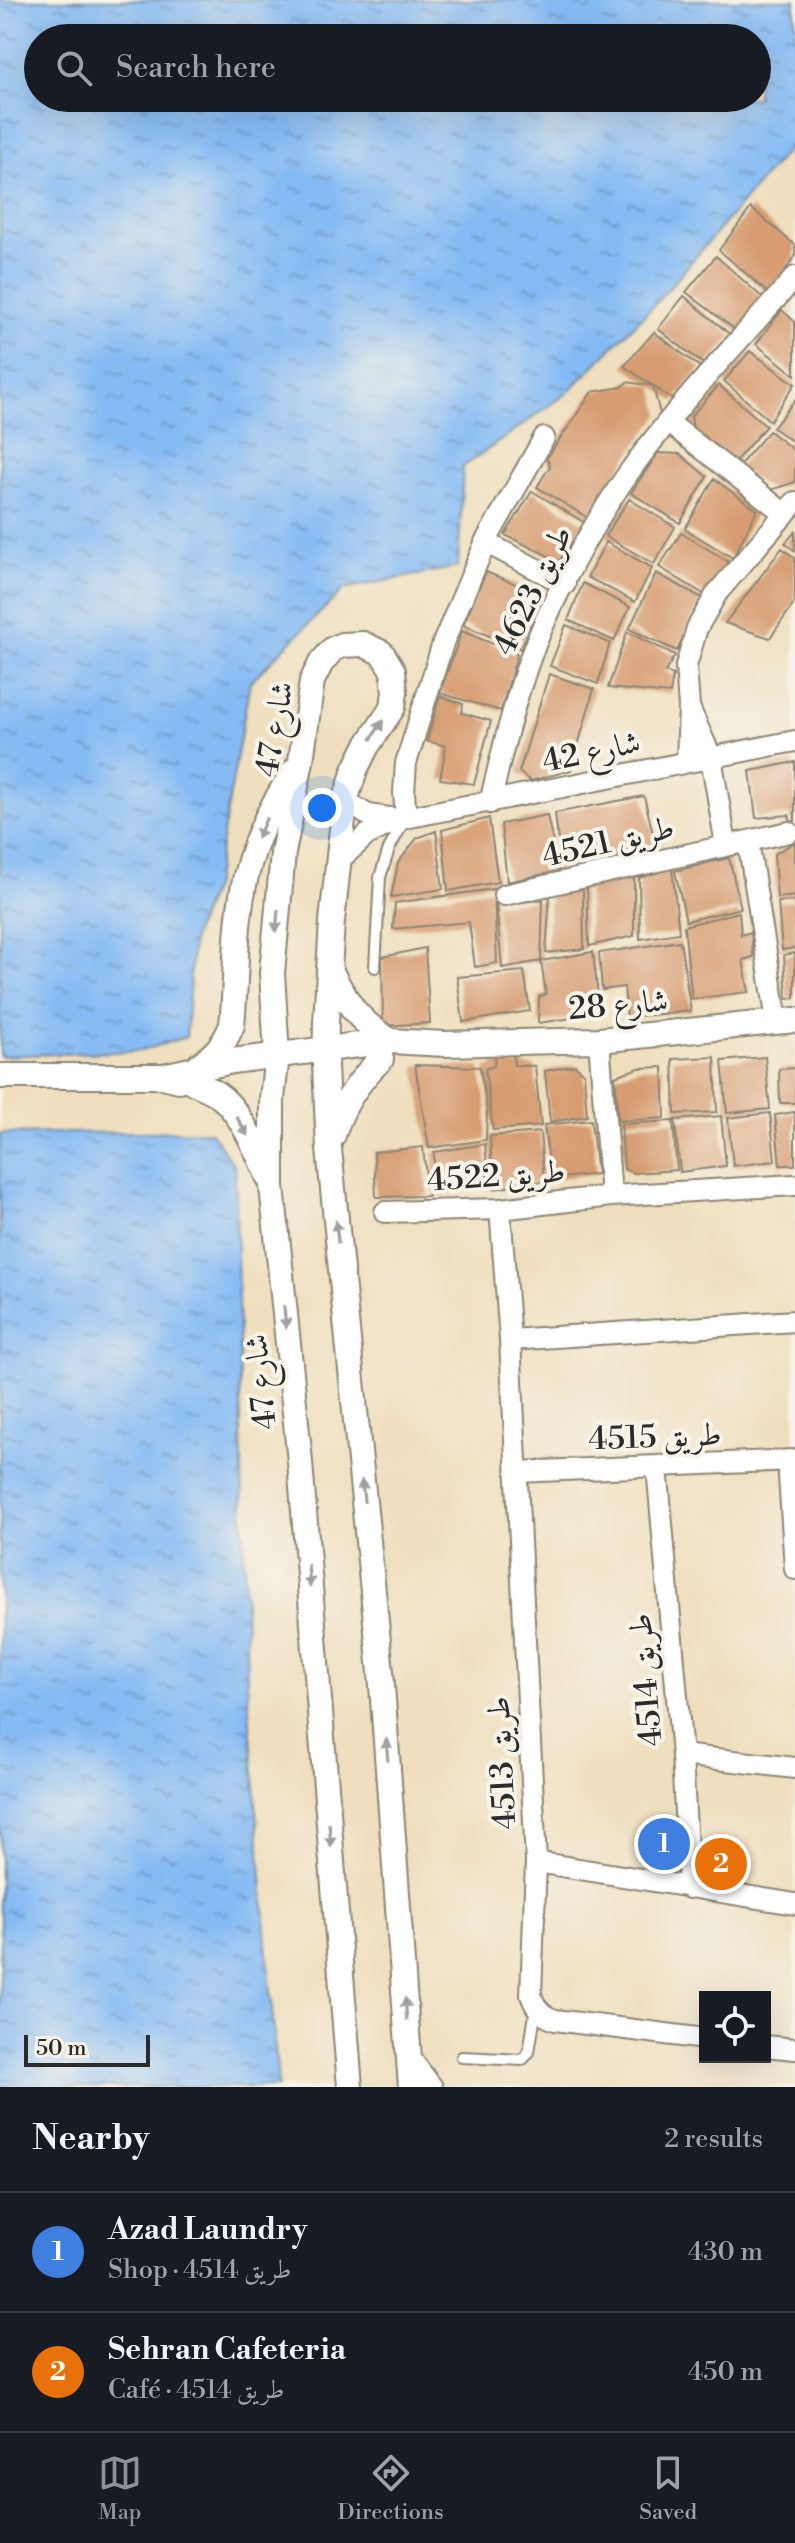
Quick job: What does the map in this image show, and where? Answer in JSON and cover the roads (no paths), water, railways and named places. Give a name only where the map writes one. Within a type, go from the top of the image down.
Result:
[{"type":"street","name":"طريق 4623","points":[[490,803],[524,676],[541,631],[580,552],[624,478],[668,422],[795,277]]},
{"type":"street","points":[[668,422],[790,508],[717,593],[697,628],[686,666],[689,707],[687,762]]},
{"type":"street","points":[[403,818],[406,763],[443,643],[485,542],[544,438]]},
{"type":"street","points":[[485,542],[565,584]]},
{"type":"street","name":"شارع 47","points":[[350,2087],[301,1478],[272,1186],[272,1098],[276,1064],[272,973],[283,853],[301,761],[312,681],[333,649],[342,645],[363,644],[382,653],[393,671],[395,692],[393,707],[367,746],[345,801],[329,967],[326,1057],[329,1149],[381,1672],[411,2087]]},
{"type":"street","name":"طريق 4521","points":[[689,707],[711,757],[726,845]]},
{"type":"street","name":"شارع 42","points":[[345,801],[368,815],[403,818],[795,741]]},
{"type":"street","points":[[272,1186],[234,1111],[195,1075],[217,1053],[232,1025],[245,876],[258,835],[301,761]]},
{"type":"street","name":"شارع 42","points":[[338,861],[367,835],[403,818]]},
{"type":"street","name":"طريق 4521","points":[[504,895],[789,832]]},
{"type":"street","points":[[748,841],[786,1020]]},
{"type":"street","points":[[329,967],[350,1008],[369,1026],[386,1050],[345,1105],[329,1149]]},
{"type":"street","name":"شارع 28","points":[[0,1076],[195,1075],[445,1044],[599,1040],[786,1020]]},
{"type":"street","name":"طريق 4522","points":[[599,1040],[611,1196]]},
{"type":"street","name":"طريق 4522","points":[[385,1212],[500,1209],[611,1196],[795,1185]]},
{"type":"street","name":"طريق 4513","points":[[500,1209],[510,1340],[536,1862],[531,1995],[536,2008]]},
{"type":"street","points":[[510,1340],[795,1321]]},
{"type":"street","points":[[792,1460],[795,1569]]},
{"type":"street","name":"طريق 4515","points":[[517,1472],[792,1460]]},
{"type":"street","name":"طريق 4514","points":[[657,1466],[682,1755],[689,1888]]},
{"type":"street","points":[[682,1755],[795,1768]]},
{"type":"street","points":[[536,1862],[795,1904]]},
{"type":"street","points":[[536,2008],[544,2016],[555,2020],[699,2038]]},
{"type":"street","points":[[771,2047],[795,2049]]},
{"type":"street","points":[[410,2058],[432,2087]]},
{"type":"lane","points":[[375,967],[380,877],[403,818]]},
{"type":"lane","points":[[462,2057],[522,2060],[529,2052],[536,2008]]},
{"type":"water","points":[[0,0],[795,0],[795,141],[654,305],[566,394],[463,467],[458,567],[344,589],[250,682],[214,885],[193,936],[186,1037],[141,1051],[0,1056]]},
{"type":"water","points":[[210,1131],[235,1167],[247,1682],[278,2087],[0,2087],[0,1134]]},
{"type":"place","name":"Azad Laundry","points":[[664,1844]]},
{"type":"place","name":"Sehran Cafeteria","points":[[721,1864]]}]
